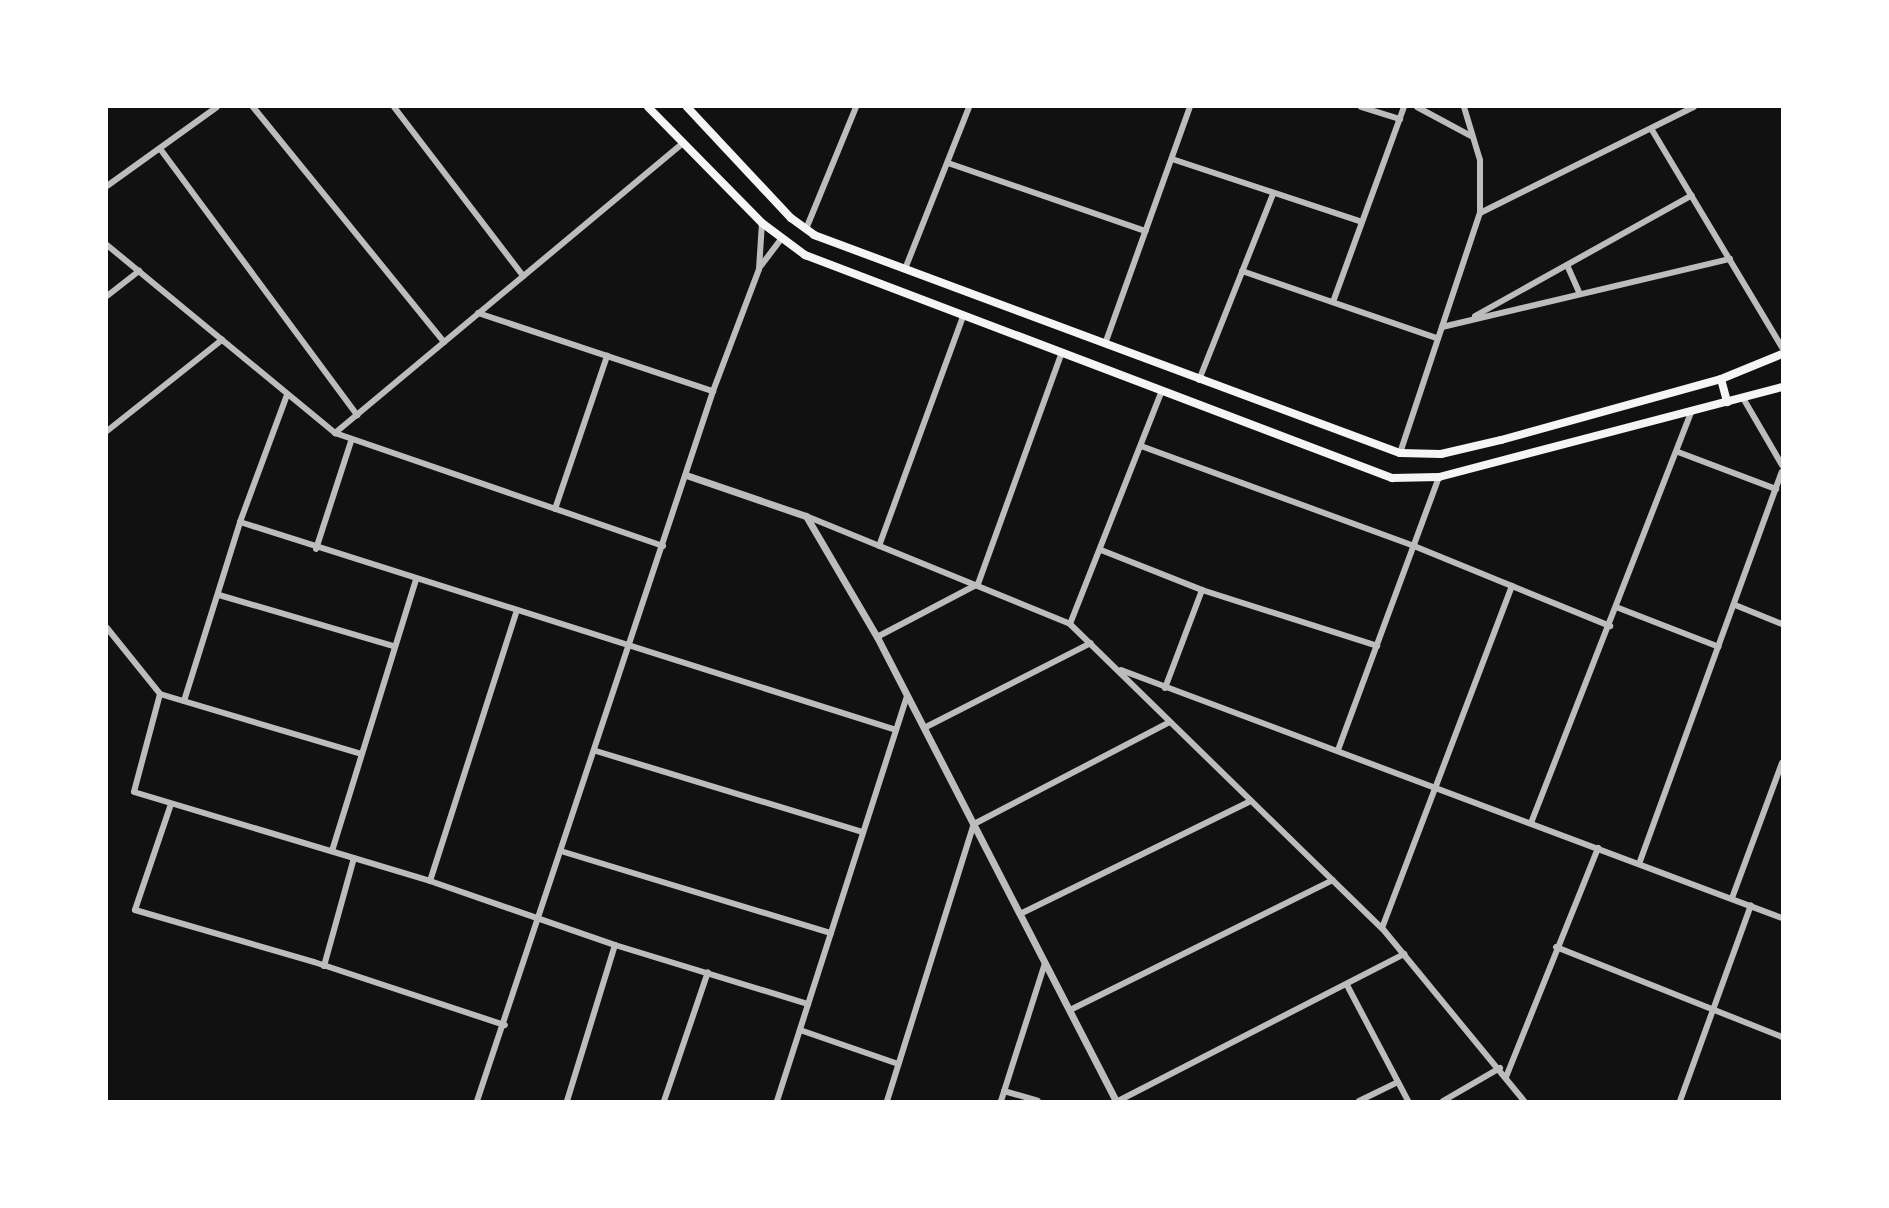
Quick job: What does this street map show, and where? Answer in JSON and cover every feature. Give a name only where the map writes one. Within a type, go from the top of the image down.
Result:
[{"type":"main road","points":[[648,107],[780,240],[825,264],[1381,474],[1405,480],[1439,477],[1782,387]]},
{"type":"main road","points":[[687,107],[806,229],[1199,380],[1400,453],[1460,450],[1721,379],[1782,354]]},
{"type":"main road","points":[[1721,379],[1727,402]]},
{"type":"street","points":[[107,186],[161,150],[217,107]]},
{"type":"street","points":[[253,107],[444,342]]},
{"type":"street","points":[[394,107],[523,276]]},
{"type":"street","points":[[806,229],[856,107]]},
{"type":"street","points":[[905,269],[969,107]]},
{"type":"street","points":[[1105,344],[1190,107]]},
{"type":"street","points":[[1361,107],[1400,119]]},
{"type":"street","points":[[1333,302],[1404,107]]},
{"type":"street","points":[[1417,107],[1471,136]]},
{"type":"street","points":[[1400,453],[1480,213],[1482,180],[1464,107]]},
{"type":"street","points":[[1480,213],[1694,107]]},
{"type":"street","points":[[1652,130],[1782,347]]},
{"type":"street","points":[[335,433],[682,144]]},
{"type":"street","points":[[161,150],[357,415]]},
{"type":"street","points":[[1172,159],[1362,222]]},
{"type":"street","points":[[948,163],[1146,231]]},
{"type":"street","points":[[1199,380],[1273,194]]},
{"type":"street","points":[[1470,318],[1692,195]]},
{"type":"street","points":[[759,269],[762,223]]},
{"type":"street","points":[[477,1101],[564,852],[713,391],[759,269],[780,240]]},
{"type":"street","points":[[107,245],[335,433],[351,441],[663,546]]},
{"type":"street","points":[[1442,327],[1579,292],[1730,259]]},
{"type":"street","points":[[1567,264],[1579,292]]},
{"type":"street","points":[[107,296],[139,271]]},
{"type":"street","points":[[1242,271],[1437,338]]},
{"type":"street","points":[[478,313],[713,391]]},
{"type":"street","points":[[879,546],[963,316]]},
{"type":"street","points":[[107,431],[222,340]]},
{"type":"street","points":[[877,637],[978,584],[1062,352]]},
{"type":"street","points":[[555,509],[607,356]]},
{"type":"street","points":[[1070,624],[1162,390]]},
{"type":"street","points":[[184,701],[240,522],[287,395]]},
{"type":"street","points":[[1743,398],[1782,466]]},
{"type":"street","points":[[1531,823],[1692,411]]},
{"type":"street","points":[[316,549],[351,441]]},
{"type":"street","points":[[1141,446],[1414,546],[1609,626]]},
{"type":"street","points":[[1678,452],[1776,489]]},
{"type":"street","points":[[1639,864],[1782,472]]},
{"type":"street","points":[[687,475],[806,516],[978,584],[1070,624],[1381,928],[1500,1068],[1524,1101]]},
{"type":"street","points":[[1338,750],[1439,477]]},
{"type":"street","points":[[806,516],[877,637],[1117,1101],[1348,987],[1404,954]]},
{"type":"street","points":[[240,522],[316,549],[896,730]]},
{"type":"street","points":[[1101,550],[1202,590],[1377,646]]},
{"type":"street","points":[[332,851],[415,579]]},
{"type":"street","points":[[1381,928],[1512,586]]},
{"type":"street","points":[[1165,688],[1202,590]]},
{"type":"street","points":[[219,595],[393,646]]},
{"type":"street","points":[[1735,605],[1782,624]]},
{"type":"street","points":[[1616,607],[1719,647]]},
{"type":"street","points":[[430,881],[516,612]]},
{"type":"street","points":[[107,628],[160,694],[361,754]]},
{"type":"street","points":[[924,729],[1091,643]]},
{"type":"street","points":[[1116,668],[1436,785],[1782,918]]},
{"type":"street","points":[[160,694],[134,792],[430,881],[615,945],[808,1004]]},
{"type":"street","points":[[777,1101],[907,695]]},
{"type":"street","points":[[887,1101],[974,824],[1170,722]]},
{"type":"street","points":[[596,751],[863,832]]},
{"type":"street","points":[[1732,898],[1782,763]]},
{"type":"street","points":[[1020,914],[1251,801]]},
{"type":"street","points":[[171,804],[135,910],[324,966],[505,1025]]},
{"type":"street","points":[[1506,1077],[1598,848]]},
{"type":"street","points":[[564,852],[831,933]]},
{"type":"street","points":[[324,966],[354,858]]},
{"type":"street","points":[[1070,1010],[1333,880]]},
{"type":"street","points":[[1680,1101],[1751,905]]},
{"type":"street","points":[[567,1101],[615,945]]},
{"type":"street","points":[[1556,947],[1713,1007],[1782,1037]]},
{"type":"street","points":[[1001,1101],[1045,963]]},
{"type":"street","points":[[664,1101],[708,972]]},
{"type":"street","points":[[1348,987],[1408,1101]]},
{"type":"street","points":[[800,1030],[898,1064]]},
{"type":"street","points":[[1443,1101],[1500,1068]]},
{"type":"street","points":[[1359,1101],[1398,1082]]},
{"type":"street","points":[[1004,1091],[1038,1101]]}]
